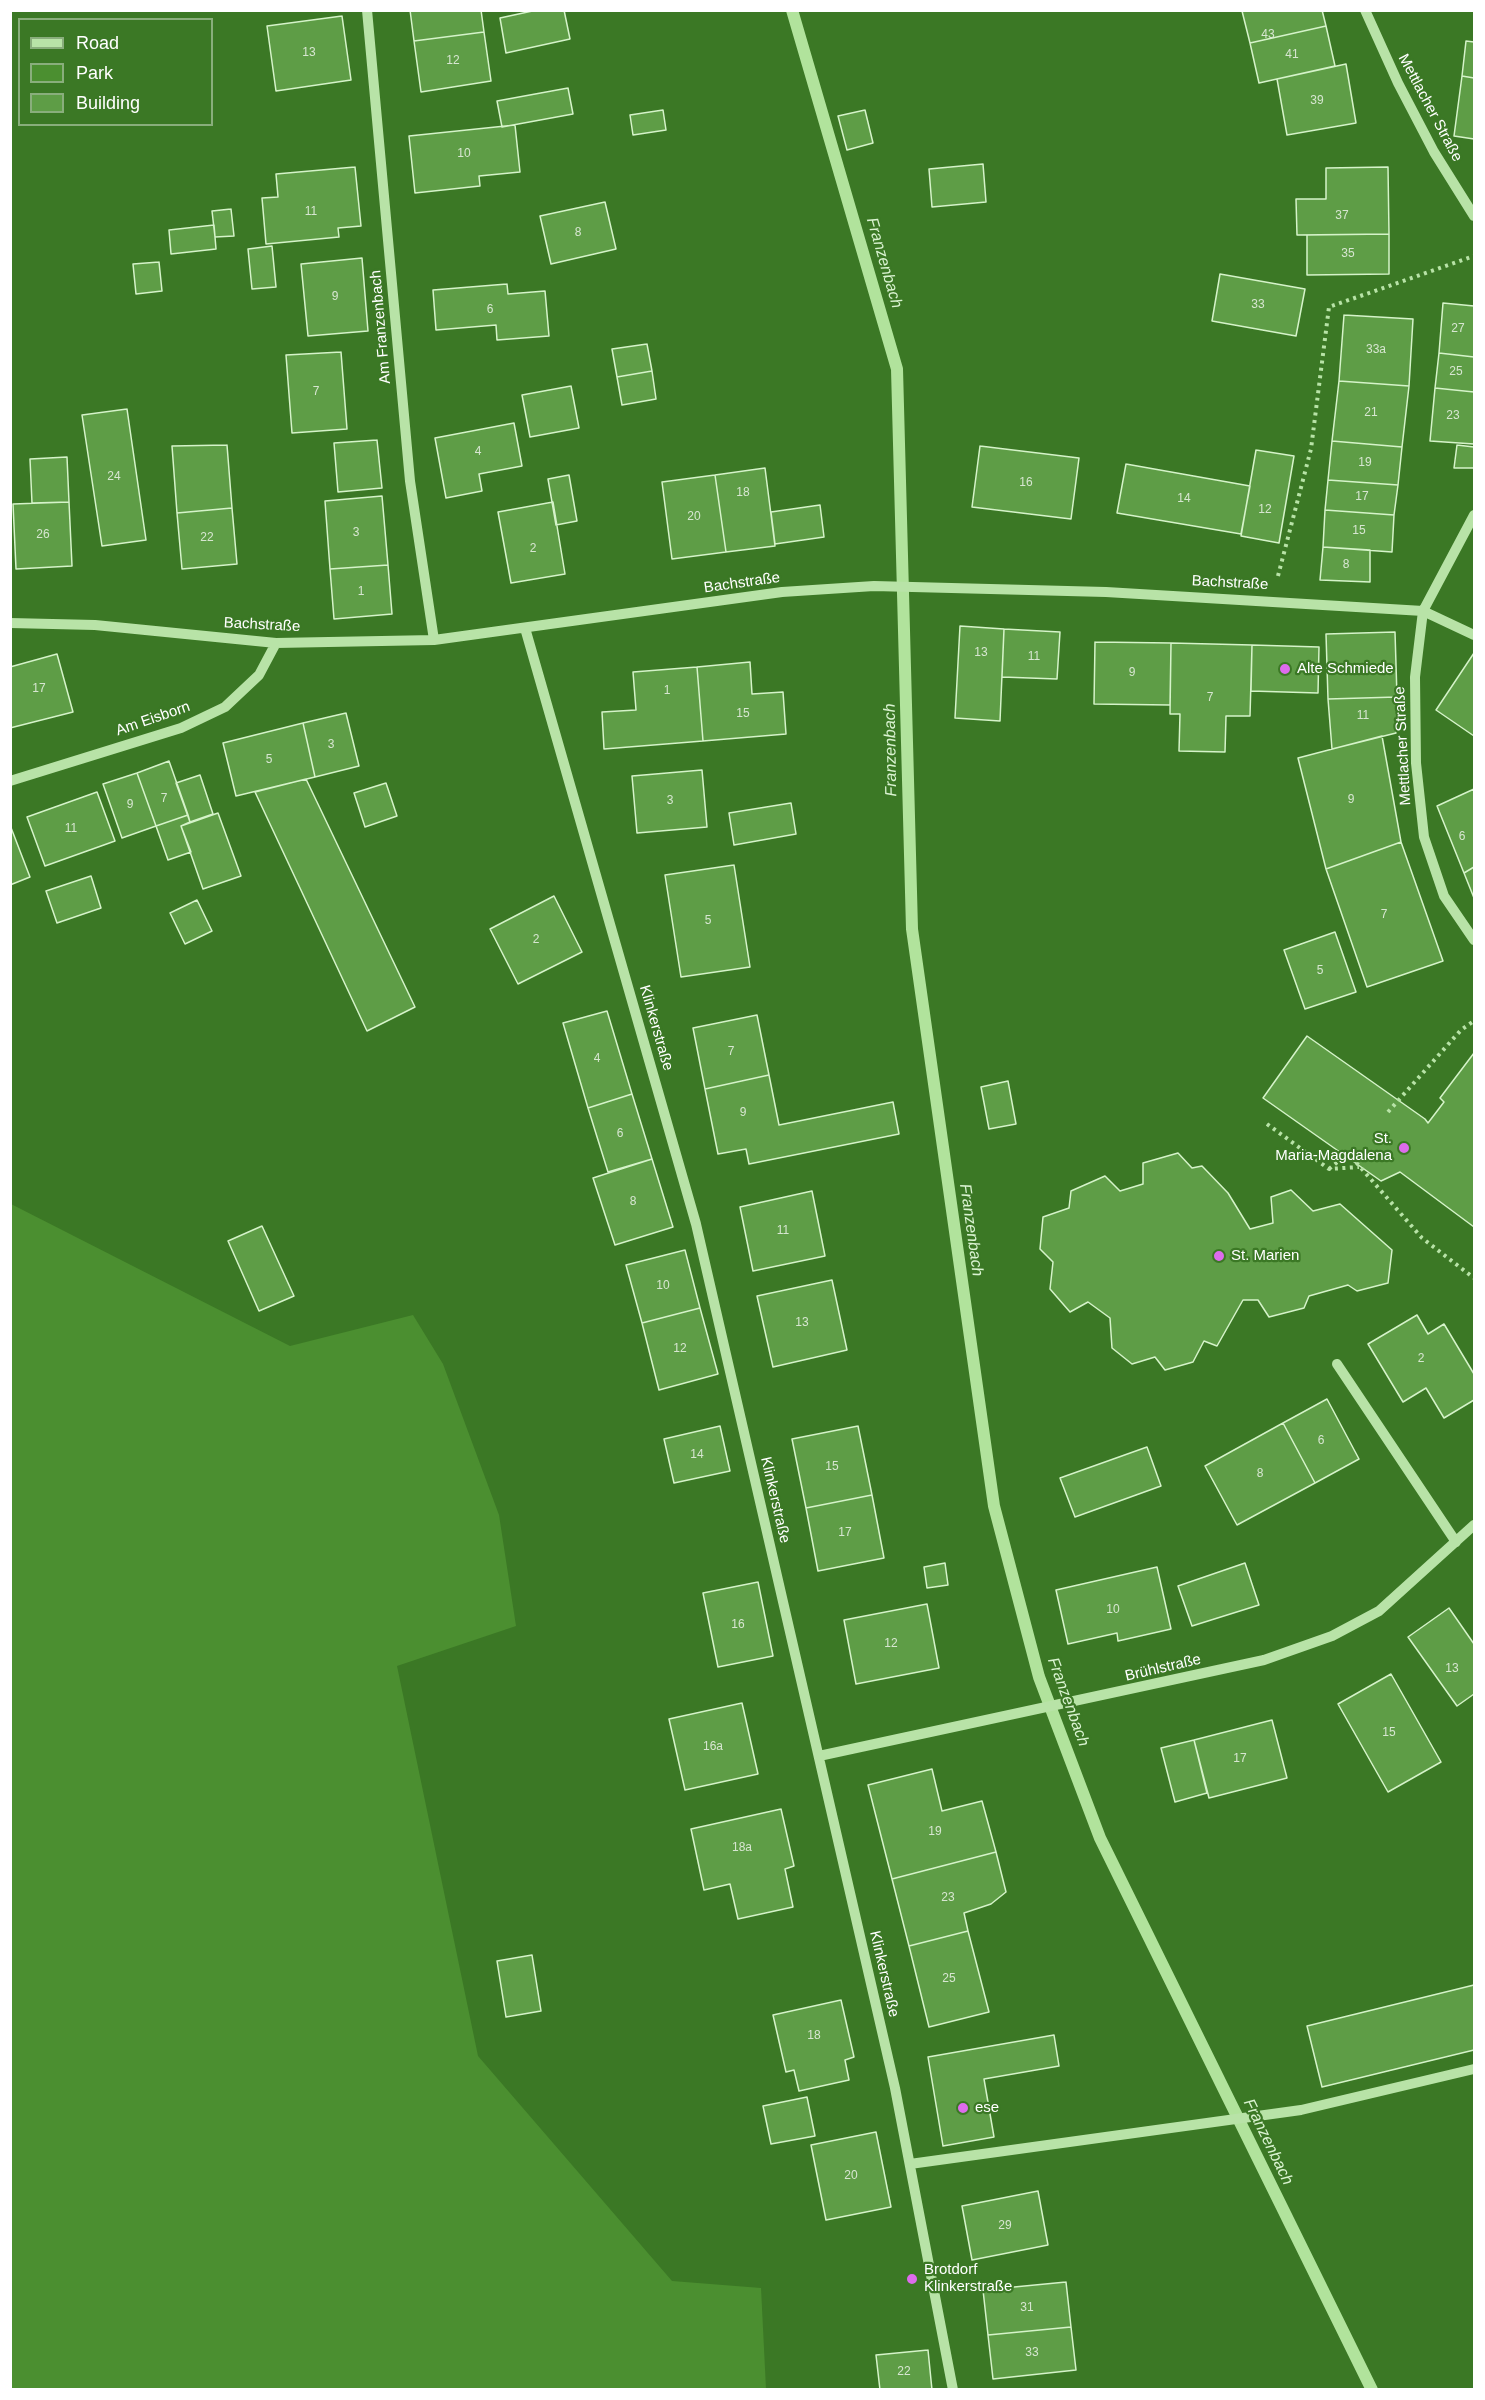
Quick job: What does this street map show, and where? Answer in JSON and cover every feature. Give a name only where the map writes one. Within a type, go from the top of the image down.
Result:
[{"type":"street","name":"Am Franzenbach","points":[[367,10],[410,481],[434,640]]},
{"type":"street","name":"Mettlacher Straße","points":[[1365,10],[1398,83],[1429,142],[1474,216]]},
{"type":"street","name":"Mettlacher Straße","points":[[1474,515],[1423,610],[1414,677],[1416,763],[1424,837],[1444,896],[1474,940]]},
{"type":"street","name":"Bachstraße","points":[[10,623],[95,625],[276,643],[434,640],[782,592],[874,586],[1095,591],[1423,610],[1474,635]]},
{"type":"street","name":"Klinkerstraße","points":[[525,628],[696,1224],[895,2088],[952,2390]]},
{"type":"street","name":"Am Eisborn","points":[[10,781],[181,728],[225,707],[259,675],[276,643]]},
{"type":"street","points":[[1337,1364],[1456,1542]]},
{"type":"street","name":"Brühlstraße","points":[[819,1756],[1070,1704],[1264,1660],[1332,1636],[1379,1611],[1474,1525]]},
{"type":"street","points":[[910,2164],[1301,2110],[1474,2069]]},
{"type":"path","points":[[1272,600],[1311,449],[1329,307],[1474,256]]},
{"type":"path","points":[[1388,1112],[1461,1030],[1474,1021]]},
{"type":"path","points":[[1267,1124],[1329,1168],[1360,1167]]},
{"type":"path","points":[[1329,1168],[1348,1153],[1422,1238],[1474,1278]]},
{"type":"green space","points":[[11,1204],[290,1346],[413,1315],[443,1364],[499,1515],[516,1626],[397,1666],[478,2056],[672,2281],[761,2288],[766,2389],[11,2389]]},
{"type":"building","points":[[410,10],[481,10],[484,32],[414,41]]},
{"type":"building","points":[[537,10],[564,10],[570,39],[506,53],[500,18]]},
{"type":"building","points":[[1322,10],[1326,26],[1250,43],[1242,11]]},
{"type":"building","points":[[342,16],[351,80],[276,91],[267,26]]},
{"type":"building","points":[[1326,26],[1335,66],[1259,83],[1250,43]]},
{"type":"building","points":[[484,32],[491,81],[421,92],[414,41]]},
{"type":"building","points":[[1466,41],[1474,42],[1474,78],[1462,76]]},
{"type":"building","points":[[1346,64],[1356,123],[1287,135],[1277,79]]},
{"type":"building","points":[[1462,76],[1474,78],[1474,139],[1454,136]]},
{"type":"building","points":[[568,88],[573,114],[502,127],[497,101]]},
{"type":"building","points":[[663,110],[666,130],[633,135],[630,115]]},
{"type":"building","points":[[865,110],[873,143],[847,150],[838,116]]},
{"type":"building","points":[[515,125],[520,172],[479,176],[480,186],[415,193],[409,136]]},
{"type":"building","points":[[983,164],[986,202],[932,207],[929,169]]},
{"type":"building","points":[[355,167],[361,226],[338,228],[339,237],[266,244],[262,198],[278,197],[276,174]]},
{"type":"building","points":[[1388,167],[1389,234],[1297,235],[1296,199],[1326,199],[1326,168]]},
{"type":"building","points":[[605,202],[616,249],[551,264],[540,216]]},
{"type":"building","points":[[231,209],[234,236],[215,237],[212,211]]},
{"type":"building","points":[[214,225],[216,249],[171,254],[169,230]]},
{"type":"building","points":[[1389,234],[1389,274],[1307,275],[1307,235]]},
{"type":"building","points":[[272,246],[276,287],[252,289],[248,249]]},
{"type":"building","points":[[362,258],[368,331],[308,336],[301,264]]},
{"type":"building","points":[[159,262],[162,291],[136,294],[133,264]]},
{"type":"building","points":[[1220,274],[1305,289],[1296,336],[1212,321]]},
{"type":"building","points":[[507,284],[508,294],[545,291],[549,336],[497,340],[496,325],[436,330],[433,290]]},
{"type":"building","points":[[1443,303],[1474,306],[1474,357],[1439,353]]},
{"type":"building","points":[[1344,315],[1413,319],[1409,386],[1339,381]]},
{"type":"building","points":[[647,344],[652,371],[617,377],[612,349]]},
{"type":"building","points":[[341,352],[347,429],[292,433],[286,355]]},
{"type":"building","points":[[1439,353],[1474,357],[1474,392],[1435,388]]},
{"type":"building","points":[[652,371],[656,399],[622,405],[617,377]]},
{"type":"building","points":[[1339,381],[1409,386],[1402,447],[1332,441]]},
{"type":"building","points":[[571,386],[579,428],[530,437],[522,395]]},
{"type":"building","points":[[1435,388],[1474,392],[1474,444],[1430,441]]},
{"type":"building","points":[[127,409],[146,540],[102,546],[82,415]]},
{"type":"building","points":[[514,423],[522,466],[479,474],[482,491],[446,498],[435,438]]},
{"type":"building","points":[[377,440],[382,488],[338,492],[334,443]]},
{"type":"building","points":[[1332,441],[1402,447],[1398,485],[1328,480]]},
{"type":"building","points":[[227,445],[232,508],[177,513],[172,446]]},
{"type":"building","points":[[1457,445],[1474,447],[1474,468],[1454,468]]},
{"type":"building","points":[[980,446],[1079,458],[1071,519],[972,507]]},
{"type":"building","points":[[1256,450],[1294,456],[1279,543],[1241,536]]},
{"type":"building","points":[[67,457],[69,502],[32,503],[30,459]]},
{"type":"building","points":[[1126,464],[1250,486],[1241,534],[1117,513]]},
{"type":"building","points":[[765,468],[775,546],[726,552],[715,475]]},
{"type":"building","points":[[569,475],[577,521],[556,525],[548,479]]},
{"type":"building","points":[[715,475],[726,552],[672,559],[662,482]]},
{"type":"building","points":[[1328,480],[1398,485],[1394,515],[1325,510]]},
{"type":"building","points":[[382,496],[388,565],[330,569],[325,501]]},
{"type":"building","points":[[69,502],[72,566],[16,569],[13,504]]},
{"type":"building","points":[[553,502],[565,574],[511,583],[498,512]]},
{"type":"building","points":[[820,505],[824,537],[775,544],[771,512]]},
{"type":"building","points":[[232,508],[237,564],[182,569],[177,513]]},
{"type":"building","points":[[1325,510],[1394,515],[1392,552],[1323,547]]},
{"type":"building","points":[[1323,547],[1370,550],[1370,582],[1320,580]]},
{"type":"building","points":[[388,565],[392,614],[334,619],[330,569]]},
{"type":"building","points":[[960,626],[1004,629],[1000,721],[955,718]]},
{"type":"building","points":[[1004,629],[1060,632],[1057,679],[1002,677]]},
{"type":"building","points":[[1395,632],[1397,697],[1328,699],[1326,634]]},
{"type":"building","points":[[1095,642],[1171,643],[1170,705],[1094,704]]},
{"type":"building","points":[[1171,643],[1252,645],[1250,716],[1226,716],[1225,752],[1179,751],[1180,714],[1170,714]]},
{"type":"building","name":"Alte Schmiede","points":[[1252,645],[1319,647],[1318,693],[1251,691]]},
{"type":"building","points":[[1474,653],[1474,736],[1436,710]]},
{"type":"building","points":[[57,654],[73,712],[10,728],[10,667]]},
{"type":"building","points":[[750,662],[752,694],[783,692],[786,734],[703,741],[697,667]]},
{"type":"building","points":[[697,667],[703,741],[604,749],[602,712],[636,710],[633,672]]},
{"type":"building","points":[[1397,697],[1396,733],[1332,749],[1328,699]]},
{"type":"building","points":[[346,713],[359,766],[315,777],[303,723]]},
{"type":"building","points":[[303,723],[315,777],[236,796],[223,743]]},
{"type":"building","points":[[1382,736],[1401,842],[1326,869],[1298,758]]},
{"type":"building","points":[[169,761],[188,815],[156,826],[137,773]]},
{"type":"building","points":[[702,770],[707,827],[637,833],[632,776]]},
{"type":"building","points":[[137,773],[156,826],[122,838],[103,784]]},
{"type":"building","points":[[200,775],[213,814],[190,822],[176,783]]},
{"type":"building","points":[[306,779],[415,1007],[367,1031],[255,792]]},
{"type":"building","points":[[386,783],[397,816],[365,827],[354,793]]},
{"type":"building","points":[[1474,789],[1474,867],[1464,873],[1437,806]]},
{"type":"building","points":[[97,792],[115,841],[45,866],[27,817]]},
{"type":"building","points":[[791,803],[796,834],[734,845],[729,813]]},
{"type":"building","points":[[218,813],[241,876],[203,889],[181,826]]},
{"type":"building","points":[[188,815],[190,822],[181,826],[191,852],[168,860],[156,826]]},
{"type":"building","points":[[10,825],[30,877],[10,885]]},
{"type":"building","points":[[1401,842],[1443,961],[1367,987],[1326,869]]},
{"type":"building","points":[[734,865],[750,967],[681,977],[665,875]]},
{"type":"building","points":[[1474,867],[1474,898],[1464,873]]},
{"type":"building","points":[[91,876],[101,908],[57,923],[46,891]]},
{"type":"building","points":[[554,896],[582,952],[518,984],[490,929]]},
{"type":"building","points":[[197,900],[212,931],[185,944],[170,913]]},
{"type":"building","points":[[1335,932],[1356,992],[1305,1009],[1284,950]]},
{"type":"building","points":[[607,1011],[632,1094],[588,1108],[563,1023]]},
{"type":"building","points":[[757,1015],[769,1075],[705,1089],[693,1028]]},
{"type":"building","name":"St. Maria-Magdalena","points":[[1307,1036],[1428,1123],[1444,1102],[1440,1098],[1474,1053],[1474,1227],[1400,1172],[1381,1181],[1263,1098]]},
{"type":"building","points":[[769,1075],[779,1125],[893,1102],[899,1134],[749,1164],[746,1149],[718,1154],[705,1089]]},
{"type":"building","points":[[1008,1081],[1016,1124],[989,1129],[981,1087]]},
{"type":"building","points":[[632,1094],[652,1159],[608,1172],[588,1108]]},
{"type":"building","name":"St. Marien","points":[[1178,1153],[1192,1168],[1202,1166],[1228,1193],[1250,1229],[1273,1223],[1271,1197],[1291,1190],[1313,1211],[1340,1204],[1392,1250],[1388,1283],[1357,1291],[1348,1285],[1309,1296],[1304,1308],[1269,1317],[1258,1300],[1243,1300],[1217,1346],[1204,1341],[1193,1362],[1165,1370],[1155,1357],[1132,1364],[1112,1348],[1110,1318],[1088,1302],[1070,1312],[1050,1289],[1053,1262],[1040,1249],[1043,1217],[1069,1208],[1071,1191],[1105,1176],[1120,1191],[1143,1184],[1143,1163]]},
{"type":"building","points":[[652,1159],[673,1227],[615,1245],[593,1178]]},
{"type":"building","points":[[812,1191],[825,1256],[753,1271],[740,1207]]},
{"type":"building","points":[[262,1226],[294,1296],[259,1311],[228,1241]]},
{"type":"building","points":[[685,1250],[700,1308],[642,1323],[626,1265]]},
{"type":"building","points":[[832,1280],[847,1350],[773,1367],[757,1296]]},
{"type":"building","points":[[700,1308],[718,1374],[659,1390],[642,1323]]},
{"type":"building","points":[[1417,1315],[1428,1334],[1444,1324],[1474,1374],[1474,1400],[1444,1418],[1426,1388],[1403,1402],[1368,1344]]},
{"type":"building","points":[[1327,1399],[1359,1459],[1315,1483],[1283,1423]]},
{"type":"building","points":[[1283,1423],[1315,1483],[1237,1525],[1205,1466]]},
{"type":"building","points":[[720,1426],[730,1471],[674,1483],[664,1439]]},
{"type":"building","points":[[858,1426],[872,1495],[806,1508],[792,1439]]},
{"type":"building","points":[[1147,1447],[1161,1486],[1075,1517],[1060,1478]]},
{"type":"building","points":[[872,1495],[884,1558],[818,1571],[806,1508]]},
{"type":"building","points":[[945,1563],[948,1585],[927,1588],[924,1567]]},
{"type":"building","points":[[1245,1563],[1259,1605],[1192,1626],[1178,1586]]},
{"type":"building","points":[[1157,1567],[1171,1629],[1118,1641],[1117,1633],[1068,1644],[1056,1590]]},
{"type":"building","points":[[758,1582],[773,1656],[718,1667],[703,1593]]},
{"type":"building","points":[[927,1604],[939,1668],[856,1684],[844,1620]]},
{"type":"building","points":[[1449,1608],[1474,1644],[1474,1694],[1457,1706],[1408,1637]]},
{"type":"building","points":[[1391,1674],[1441,1762],[1388,1792],[1338,1704]]},
{"type":"building","points":[[742,1703],[758,1774],[685,1790],[669,1719]]},
{"type":"building","points":[[1272,1720],[1287,1778],[1209,1798],[1194,1740]]},
{"type":"building","points":[[1194,1740],[1207,1793],[1175,1802],[1161,1748]]},
{"type":"building","points":[[932,1769],[942,1811],[982,1801],[996,1852],[892,1879],[868,1785]]},
{"type":"building","points":[[781,1809],[794,1866],[785,1869],[793,1907],[738,1919],[730,1884],[704,1890],[691,1829]]},
{"type":"building","points":[[996,1852],[1006,1892],[991,1904],[964,1913],[968,1931],[909,1946],[892,1879]]},
{"type":"building","points":[[968,1931],[989,2012],[929,2027],[909,1946]]},
{"type":"building","points":[[532,1955],[541,2011],[506,2017],[497,1961]]},
{"type":"building","points":[[1474,1985],[1474,2050],[1322,2087],[1307,2026]]},
{"type":"building","points":[[841,2000],[854,2057],[845,2060],[849,2080],[799,2091],[794,2070],[786,2072],[773,2015]]},
{"type":"building","name":"ese","points":[[1054,2035],[1059,2066],[984,2079],[994,2137],[943,2146],[928,2057]]},
{"type":"building","points":[[807,2097],[815,2136],[771,2144],[763,2106]]},
{"type":"building","points":[[876,2132],[891,2207],[826,2220],[811,2145]]},
{"type":"building","points":[[1038,2191],[1048,2245],[972,2260],[962,2206]]},
{"type":"building","points":[[1066,2282],[1071,2327],[988,2335],[983,2290]]},
{"type":"building","points":[[1071,2327],[1076,2370],[993,2379],[988,2335]]},
{"type":"building","points":[[928,2350],[932,2390],[880,2390],[876,2355]]},
{"type":"waterway","name":"Franzenbach","points":[[792,10],[897,369],[912,929],[994,1506],[1039,1677],[1100,1838],[1372,2390]]},
{"type":"place","name":"Alte Schmiede","points":[[1285,669]]},
{"type":"place","name":"St. Maria-Magdalena","points":[[1404,1148]]},
{"type":"place","name":"St. Marien","points":[[1219,1256]]},
{"type":"place","name":"ese","points":[[963,2108]]},
{"type":"place","name":"Brotdorf Klinkerstraße","points":[[912,2279]]}]
